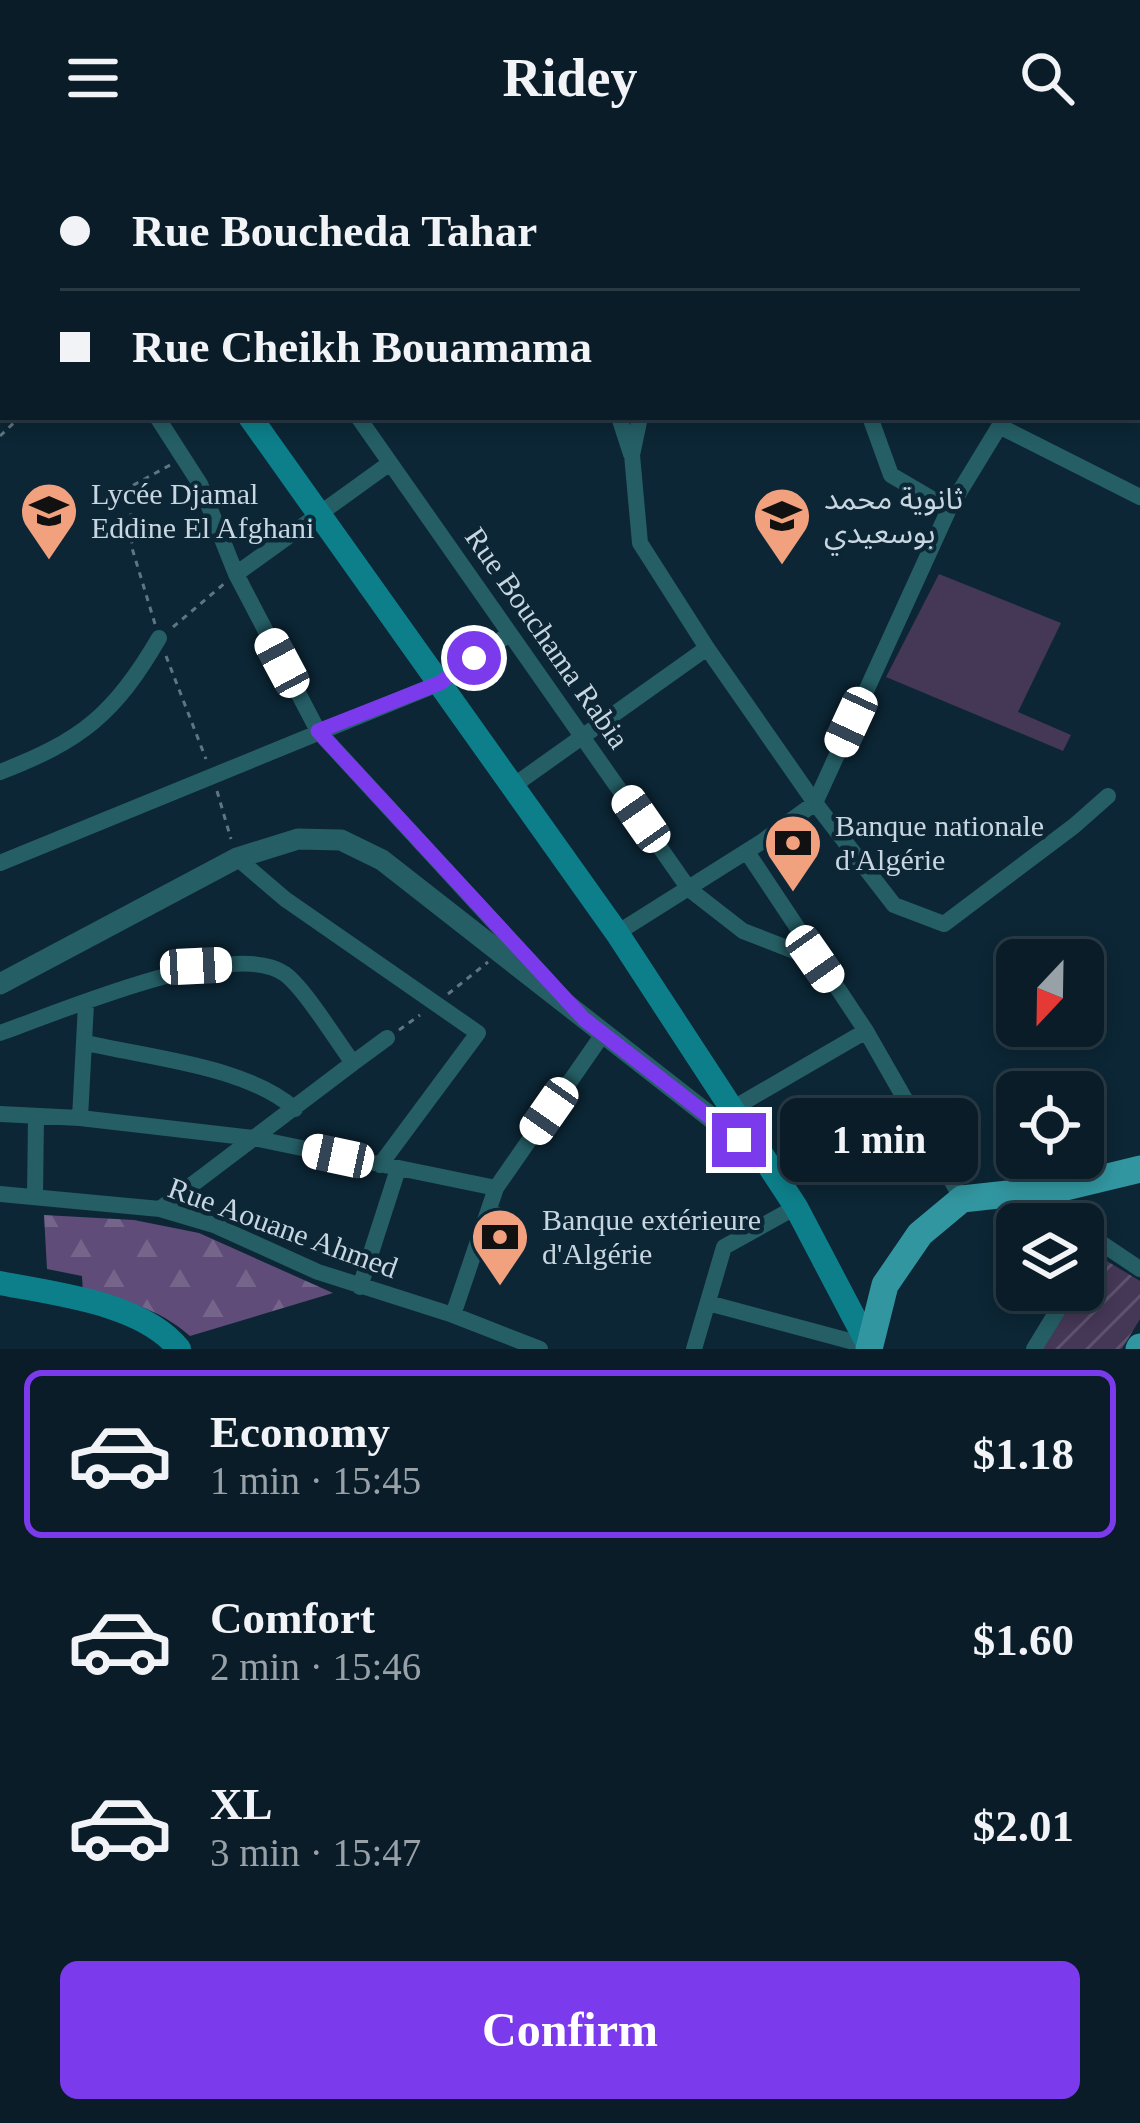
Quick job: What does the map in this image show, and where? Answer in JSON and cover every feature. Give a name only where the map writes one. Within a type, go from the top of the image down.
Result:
[{"type":"main road","points":[[252,420],[617,932],[722,1115],[765,1160],[796,1207],[872,1348]]},
{"type":"main road","points":[[872,1348],[885,1285],[920,1234],[962,1199],[1135,1175]]},
{"type":"main road","points":[[0,1283],[140,1318],[162,1329],[179,1349]]},
{"type":"street","points":[[159,420],[200,484],[236,574],[318,731],[584,1019]]},
{"type":"street","name":"Rue Bouchama Rabia","points":[[360,420],[689,889],[743,931],[815,959]]},
{"type":"street","points":[[620,420],[632,455],[640,543],[815,803],[894,905],[944,924],[1108,796]]},
{"type":"street","points":[[632,455],[639,420]]},
{"type":"street","points":[[871,420],[891,475],[949,509]]},
{"type":"street","points":[[617,932],[747,852],[815,803],[949,509],[1003,422],[1140,496]]},
{"type":"street","points":[[236,574],[390,463]]},
{"type":"street","points":[[0,863],[440,683],[509,634]]},
{"type":"street","points":[[0,772],[83,734],[117,701],[159,638]]},
{"type":"street","points":[[513,786],[707,648]]},
{"type":"street","points":[[0,984],[237,858],[298,839],[341,840],[382,860],[603,1034],[722,1115],[866,1030]]},
{"type":"street","points":[[747,852],[866,1030],[962,1199]]},
{"type":"street","points":[[237,858],[432,1006],[478,1033],[389,1167],[360,1287]]},
{"type":"street","points":[[0,1034],[196,966],[255,963],[285,974],[353,1063]]},
{"type":"street","points":[[80,1118],[86,1004]]},
{"type":"street","points":[[453,1316],[496,1188],[603,1034]]},
{"type":"street","points":[[160,1209],[387,1038]]},
{"type":"street","points":[[87,1043],[235,1077],[277,1093],[295,1108]]},
{"type":"street","points":[[0,1114],[254,1138],[496,1188]]},
{"type":"street","points":[[35,1196],[36,1117]]},
{"type":"street","points":[[1023,1192],[1040,1203]]},
{"type":"street","name":"Rue Aouane Ahmed","points":[[0,1194],[160,1209],[214,1226],[360,1287],[540,1349]]},
{"type":"street","points":[[694,1349],[724,1247],[796,1207]]},
{"type":"street","points":[[1104,1245],[1140,1269]]},
{"type":"street","points":[[707,1303],[835,1342],[872,1348]]},
{"type":"street","points":[[1034,1349],[1057,1311]]},
{"type":"lane","points":[[489,1208],[510,1216]]},
{"type":"path","points":[[183,458],[130,487],[132,548],[237,858]]},
{"type":"path","points":[[159,638],[236,574]]},
{"type":"path","points":[[387,1038],[499,954]]},
{"type":"green space","points":[[44,1215],[134,1220],[199,1233],[333,1293],[190,1336],[140,1306],[83,1293],[82,1276],[47,1269]]},
{"type":"shaded area","points":[[939,574],[1061,623],[1018,712],[1071,735],[1063,751],[886,677]]},
{"type":"shaded area","points":[[1104,1259],[1140,1281],[1140,1319],[1122,1349],[1031,1349],[1055,1311],[1104,1311]]},
{"type":"place","name":"Lycée Djamal Eddine El Afghani","points":[[49,562]]},
{"type":"place","name":"ثانوية محمد بوسعيدي","points":[[782,567]]},
{"type":"place","name":"Banque nationale d'Algérie","points":[[793,894]]},
{"type":"place","name":"Banque extérieure d'Algérie","points":[[500,1288]]},
{"type":"route","points":[[474,658],[440,683],[318,731],[584,1019],[739,1140]]}]
